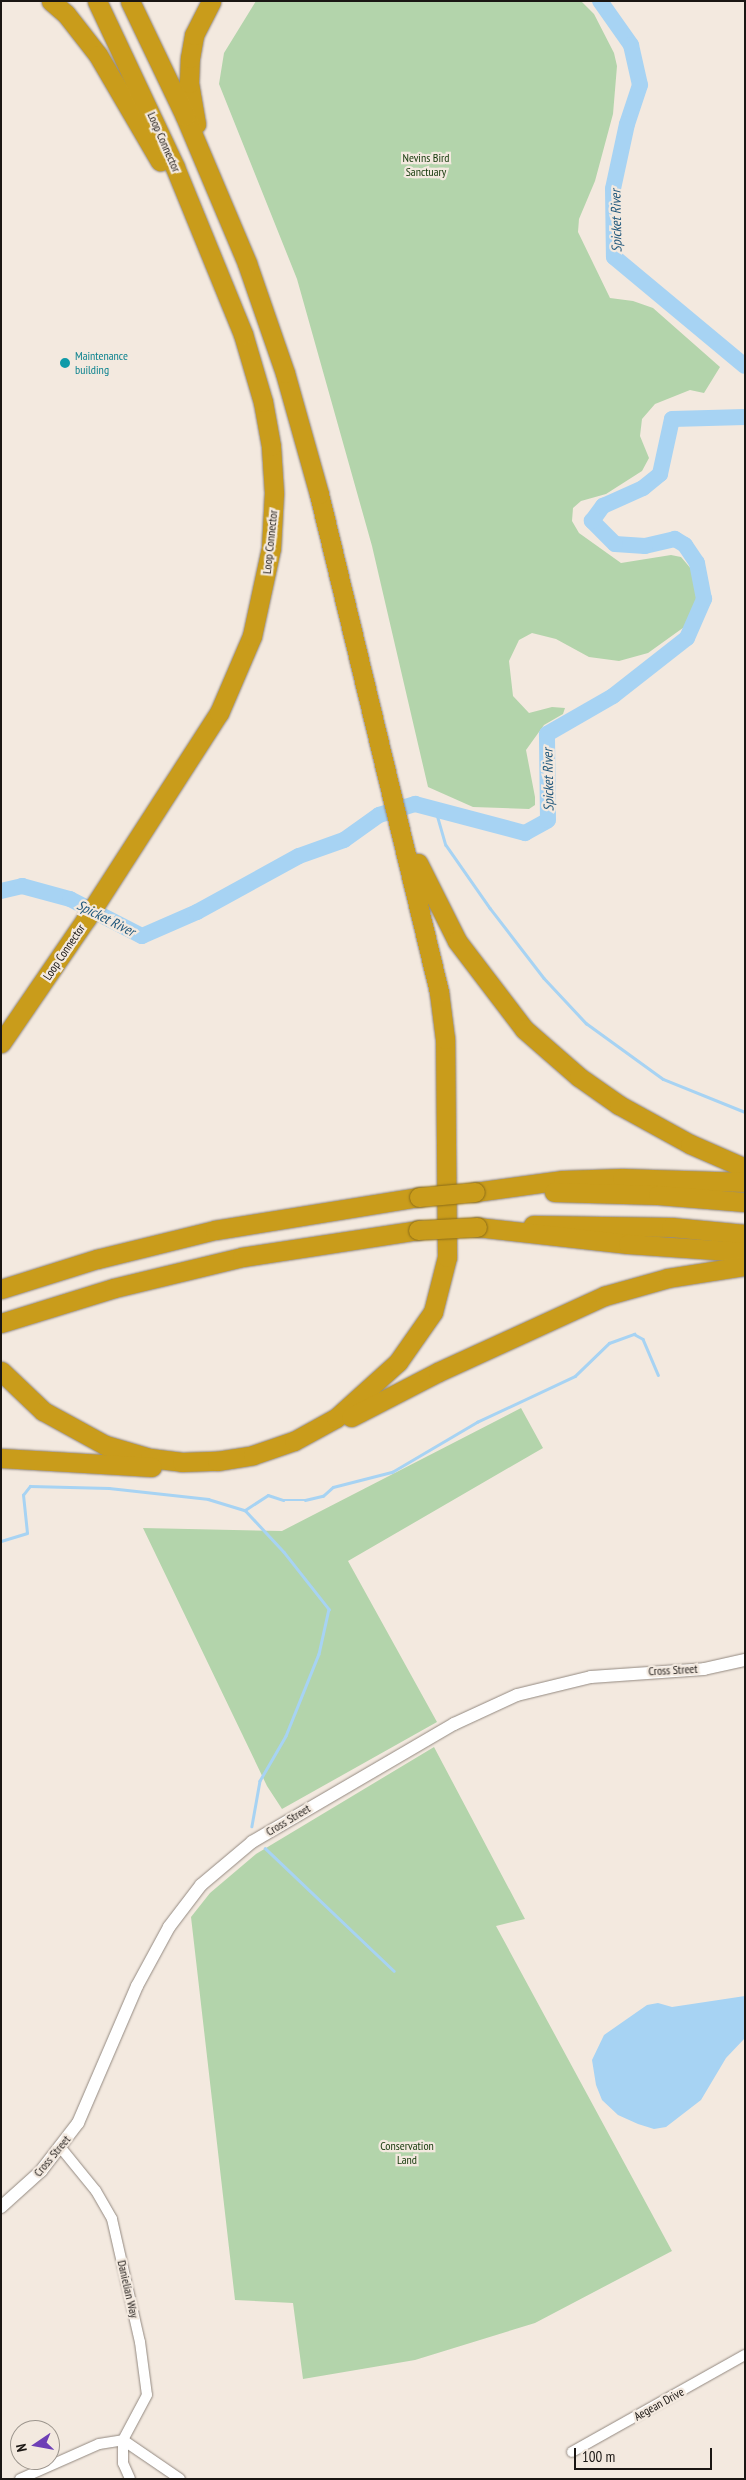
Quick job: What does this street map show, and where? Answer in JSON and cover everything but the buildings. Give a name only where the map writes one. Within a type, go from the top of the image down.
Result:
[{"type":"highway","points":[[51,1],[75,25],[110,74],[229,296]]},
{"type":"highway","name":"Loop Connector","points":[[1,1043],[86,919],[219,714],[240,667],[259,613],[271,548],[273,469],[263,402],[229,296],[176,167],[97,1]]},
{"type":"highway","points":[[130,1],[212,178],[255,285],[285,373],[319,494],[400,820],[442,1015],[445,1269],[433,1312],[409,1350],[356,1403],[306,1435]]},
{"type":"highway","points":[[210,1],[194,35],[189,72],[194,112],[212,178]]},
{"type":"highway","points":[[400,820],[434,899],[457,941],[524,1029],[579,1077],[619,1105],[690,1144],[745,1168]]},
{"type":"highway","points":[[1,1289],[97,1259],[215,1230],[419,1197],[475,1192],[564,1180],[622,1178],[745,1182]]},
{"type":"highway","points":[[475,1192],[658,1194],[745,1202]]},
{"type":"highway","points":[[2,1323],[106,1290],[233,1259],[313,1244],[418,1230],[477,1227],[617,1225],[745,1234]]},
{"type":"highway","points":[[477,1227],[628,1244],[745,1252]]},
{"type":"highway","points":[[1,1458],[173,1467],[253,1455],[351,1417],[438,1372],[604,1296],[668,1278],[745,1266]]},
{"type":"highway","points":[[1,1371],[43,1411],[95,1441],[150,1458],[205,1462]]},
{"type":"street","name":"Cross Street","points":[[1,2207],[28,2184],[61,2148],[90,2100],[132,1997],[156,1947],[201,1885],[252,1842],[454,1724],[517,1695],[591,1677],[704,1669],[745,1660]]},
{"type":"street","name":"Danielian Way","points":[[61,2148],[96,2190],[112,2220],[140,2342],[147,2400],[123,2440]]},
{"type":"street","name":"Aegean Drive","points":[[572,2452],[745,2355]]},
{"type":"street","points":[[123,2440],[123,2463],[130,2479]]},
{"type":"street","points":[[21,2479],[98,2444],[123,2440],[180,2479]]},
{"type":"green space","name":"Nevins Bird Sanctuary","points":[[256,1],[581,1],[594,14],[614,53],[617,66],[613,114],[595,181],[579,219],[578,232],[610,298],[633,301],[653,308],[720,367],[704,393],[690,390],[655,404],[642,419],[640,436],[649,458],[642,471],[606,494],[581,501],[573,508],[572,521],[579,533],[621,563],[671,555],[681,557],[692,570],[697,590],[695,609],[687,625],[648,653],[619,661],[589,657],[556,639],[532,633],[519,640],[509,661],[513,696],[529,713],[552,707],[565,708],[563,714],[544,725],[526,750],[535,797],[535,805],[529,809],[473,807],[428,787],[372,546],[297,279],[219,84],[224,53]]},
{"type":"green space","points":[[521,1408],[543,1448],[348,1561],[437,1722],[282,1809],[267,1786],[143,1528],[282,1531]]},
{"type":"green space","name":"Conservation Land","points":[[434,1747],[525,1919],[496,1926],[672,2251],[535,2323],[415,2360],[303,2379],[293,2303],[235,2300],[191,1917],[210,1893],[256,1854]]},
{"type":"water","points":[[745,1996],[745,2038],[726,2058],[701,2100],[666,2127],[654,2129],[638,2124],[618,2115],[602,2100],[596,2085],[592,2060],[604,2035],[647,2005],[658,2003],[672,2007]]},
{"type":"waterway","name":"Spicket River","points":[[600,1],[631,45],[640,85],[627,124],[613,189],[614,257],[745,366]]},
{"type":"waterway","name":"Spicket River","points":[[1,891],[22,886],[70,899],[142,936],[197,912],[299,856],[344,840],[379,815],[415,804],[525,833],[548,820],[547,734],[613,696],[687,638],[704,599],[697,563],[685,545],[675,539],[645,546],[615,544],[592,521],[603,506],[643,488],[660,474],[672,419],[745,417]]},
{"type":"waterway","points":[[436,811],[446,845],[490,908],[544,978],[586,1023],[663,1079],[745,1112]]},
{"type":"waterway","points":[[245,1510],[268,1495],[283,1500],[305,1500],[323,1496],[333,1487],[392,1472],[477,1422],[575,1376],[609,1343],[634,1334],[643,1339],[658,1375]]},
{"type":"waterway","points":[[1,1541],[27,1533],[23,1495],[30,1486],[109,1488],[208,1499],[245,1510],[284,1552],[329,1609],[319,1654],[286,1736],[260,1781],[252,1826]]},
{"type":"waterway","points":[[265,1848],[394,1971]]},
{"type":"place","name":"Maintenance building","points":[[65,363]]}]
